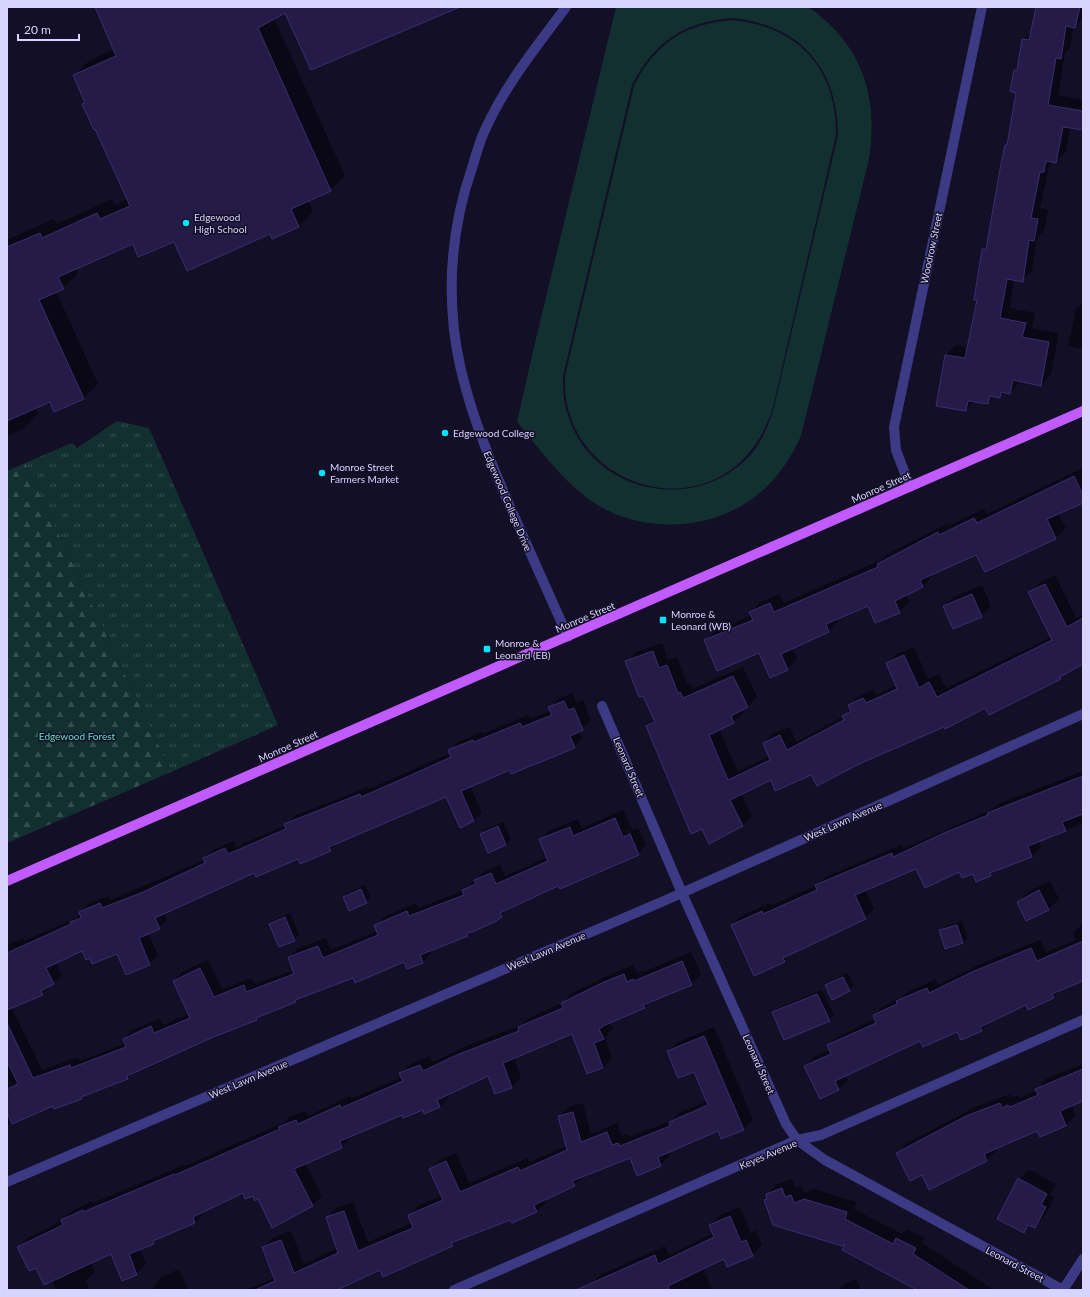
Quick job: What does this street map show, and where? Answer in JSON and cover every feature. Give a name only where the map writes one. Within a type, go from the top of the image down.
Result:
[{"type":"main road","name":"Monroe Street","points":[[7,881],[910,488],[1083,411]]},
{"type":"street","name":"Edgewood College Drive","points":[[566,7],[510,83],[484,130],[462,197],[454,247],[451,290],[454,331],[460,362],[468,396],[480,433],[515,520],[568,637]]},
{"type":"street","name":"Woodrow Street","points":[[910,488],[896,450],[894,427],[982,7]]},
{"type":"street","name":"Leonard Street","points":[[602,706],[682,893],[786,1124],[797,1140],[832,1164],[1063,1290]]},
{"type":"street","name":"West Lawn Avenue","points":[[7,1182],[682,893],[1083,714]]},
{"type":"street","name":"Keyes Avenue","points":[[454,1290],[797,1140],[821,1135],[1083,1020]]},
{"type":"street","points":[[1063,1290],[1083,1259]]},
{"type":"green space","points":[[794,6],[806,7],[818,14],[842,37],[861,69],[870,103],[872,121],[871,140],[869,159],[801,436],[789,458],[775,478],[763,490],[744,504],[723,515],[700,521],[676,524],[653,524],[629,519],[607,510],[577,490],[550,462],[517,422],[616,7]],"holes":[[[732,18],[756,22],[777,29],[795,40],[810,54],[822,70],[831,89],[836,111],[838,135],[774,407],[768,426],[752,453],[729,473],[703,485],[675,490],[647,487],[621,477],[597,462],[579,440],[567,412],[563,376],[632,85],[650,57],[660,46],[685,30],[699,24]]]},
{"type":"green space","points":[[732,20],[755,24],[776,31],[794,42],[809,55],[821,71],[829,90],[835,111],[836,135],[773,407],[764,430],[755,445],[738,464],[715,479],[691,487],[665,488],[640,483],[616,473],[596,457],[580,437],[569,412],[565,390],[565,376],[634,86],[642,71],[652,58],[673,38],[700,26]]},
{"type":"green space","points":[[117,421],[149,428],[278,725],[171,772],[25,463],[72,443],[77,448]]},
{"type":"green space","name":"Edgewood Forest","points":[[25,463],[171,772],[7,843],[7,471]]},
{"type":"building","name":"Edgewood High School","points":[[95,7],[460,7],[311,70],[285,13],[258,28],[331,191],[291,209],[299,227],[272,239],[270,234],[187,271],[174,242],[138,257],[133,244],[58,277],[64,289],[39,300],[84,399],[54,412],[50,402],[7,421],[7,247],[40,233],[42,238],[97,213],[100,219],[130,206],[82,104],[85,103],[73,75],[116,56]]},
{"type":"building","points":[[1036,7],[1080,7],[1075,28],[1066,26],[1061,59],[1056,58],[1048,105],[1083,111],[1083,130],[1063,127],[1056,163],[1046,161],[1044,172],[1040,172],[1031,218],[1038,219],[1034,241],[1029,240],[1023,282],[1007,279],[1000,318],[1026,323],[1022,337],[1049,342],[1041,386],[1013,380],[1010,394],[1001,392],[1000,398],[990,396],[988,404],[968,401],[966,411],[936,406],[945,355],[965,358],[977,300],[974,300],[982,249],[986,249],[1000,169],[1005,145],[1007,145],[1016,93],[1010,91],[1014,70],[1017,70],[1022,39],[1029,40]]},
{"type":"building","points":[[1074,476],[1083,495],[1083,503],[1047,519],[1056,539],[985,572],[976,555],[920,580],[923,587],[895,601],[900,613],[875,623],[868,606],[826,624],[829,632],[781,654],[788,670],[770,678],[759,653],[717,671],[704,640],[753,620],[749,612],[770,603],[774,612],[878,567],[877,564],[938,532],[939,535],[974,518],[977,523]]},
{"type":"building","points":[[1045,584],[1067,627],[1083,618],[1083,664],[1060,677],[1061,679],[989,715],[985,708],[945,729],[944,727],[859,764],[817,786],[811,775],[775,791],[771,780],[730,800],[743,826],[709,844],[702,829],[691,834],[646,726],[655,722],[643,696],[639,697],[625,661],[653,651],[659,668],[667,665],[678,693],[680,692],[683,698],[733,676],[748,707],[731,716],[734,723],[709,735],[728,780],[770,760],[763,743],[780,735],[787,750],[844,720],[842,716],[851,711],[848,705],[863,698],[866,703],[897,689],[886,663],[904,655],[919,688],[929,682],[937,697],[1052,640],[1028,592]]},
{"type":"building","points":[[972,594],[982,617],[953,629],[943,606]]},
{"type":"building","points":[[564,701],[568,710],[574,708],[583,730],[570,736],[575,748],[511,774],[510,770],[461,791],[474,821],[460,828],[446,797],[329,847],[331,851],[300,864],[298,859],[256,877],[254,873],[155,918],[160,929],[139,938],[150,965],[126,975],[117,954],[92,964],[90,958],[86,960],[82,951],[46,968],[54,984],[41,991],[43,995],[7,1010],[7,953],[71,924],[70,922],[81,918],[79,912],[100,903],[102,908],[143,892],[205,863],[203,858],[225,848],[228,854],[286,829],[284,824],[360,794],[361,797],[409,776],[451,757],[448,750],[473,740],[474,742],[520,723],[522,727],[552,715],[548,707]]},
{"type":"building","points":[[1083,776],[1083,814],[1062,822],[1066,831],[1028,846],[1032,857],[990,873],[991,876],[976,882],[973,874],[962,878],[959,872],[925,888],[916,869],[855,895],[866,919],[783,958],[785,962],[754,976],[731,925],[762,911],[763,914],[817,890],[815,885],[892,853],[893,857],[944,833],[988,815],[987,813]]},
{"type":"building","points":[[615,818],[623,837],[630,834],[639,855],[560,889],[558,886],[500,913],[502,917],[497,921],[467,934],[468,936],[420,955],[423,963],[407,969],[404,962],[355,983],[353,978],[295,1000],[296,1002],[256,1018],[257,1020],[211,1038],[127,1076],[128,1079],[81,1097],[82,1099],[54,1109],[53,1106],[12,1124],[7,1113],[7,1089],[18,1084],[7,1061],[7,1023],[33,1078],[70,1065],[71,1068],[126,1047],[123,1039],[151,1026],[154,1033],[190,1018],[173,981],[200,968],[214,997],[244,985],[246,992],[294,974],[288,957],[318,946],[323,958],[378,935],[374,925],[407,911],[409,916],[464,895],[462,890],[476,884],[474,880],[491,873],[496,884],[548,861],[539,839],[570,827],[573,836]]},
{"type":"building","points":[[498,826],[506,845],[488,853],[480,834]]},
{"type":"building","points":[[361,889],[367,903],[349,911],[343,897]]},
{"type":"building","points":[[1039,890],[1049,910],[1026,921],[1017,902]]},
{"type":"building","points":[[285,917],[295,941],[279,947],[269,924]]},
{"type":"building","points":[[957,925],[963,943],[945,949],[939,930]]},
{"type":"building","points":[[1083,941],[1083,981],[1052,994],[1054,998],[1028,1010],[1026,1005],[980,1027],[982,1031],[961,1040],[957,1032],[923,1047],[920,1041],[835,1081],[839,1090],[820,1099],[804,1066],[831,1054],[827,1045],[876,1023],[873,1015],[897,1004],[896,1001],[927,988],[929,993],[972,972],[1031,948],[1037,961]]},
{"type":"building","points":[[682,961],[692,985],[643,1005],[645,1008],[599,1029],[604,1039],[594,1043],[603,1068],[587,1074],[572,1034],[503,1063],[512,1088],[495,1094],[488,1076],[437,1100],[440,1107],[424,1114],[423,1110],[403,1118],[402,1115],[340,1141],[342,1148],[294,1169],[313,1206],[272,1228],[258,1199],[255,1201],[253,1196],[245,1199],[243,1193],[193,1217],[195,1223],[153,1241],[154,1244],[129,1254],[137,1275],[122,1281],[111,1254],[44,1285],[36,1268],[29,1271],[17,1247],[63,1225],[61,1220],[83,1210],[83,1212],[174,1174],[175,1175],[280,1129],[278,1127],[296,1120],[298,1124],[340,1105],[341,1108],[403,1081],[399,1073],[420,1065],[423,1071],[459,1054],[519,1031],[518,1027],[563,1008],[561,1003],[604,982],[624,974],[627,982],[633,979],[634,981]]},
{"type":"building","points":[[843,977],[850,991],[832,1000],[825,985]]},
{"type":"building","points":[[817,994],[830,1021],[784,1040],[772,1012]]},
{"type":"building","points":[[704,1036],[744,1130],[721,1139],[718,1131],[658,1157],[661,1166],[637,1176],[630,1158],[572,1181],[575,1186],[534,1205],[537,1212],[512,1223],[510,1220],[451,1243],[453,1246],[383,1277],[380,1270],[337,1290],[255,1290],[275,1281],[262,1247],[281,1240],[294,1273],[338,1253],[326,1217],[344,1211],[358,1251],[413,1228],[408,1215],[443,1200],[429,1169],[446,1161],[460,1192],[518,1167],[520,1171],[567,1150],[558,1116],[573,1112],[581,1142],[607,1132],[612,1145],[618,1143],[620,1146],[670,1126],[669,1122],[708,1105],[694,1072],[678,1078],[667,1051]]},
{"type":"building","points":[[1083,1069],[1083,1101],[1060,1111],[1066,1126],[1040,1137],[1037,1131],[984,1154],[987,1161],[929,1190],[922,1175],[910,1181],[896,1153],[966,1116],[1000,1103],[1002,1108],[1008,1105],[1010,1107],[1038,1095],[1035,1089]]},
{"type":"building","points":[[1018,1178],[1047,1194],[1041,1205],[1046,1207],[1035,1228],[1028,1225],[1024,1233],[997,1219]]},
{"type":"building","points":[[782,1188],[785,1197],[791,1195],[794,1203],[804,1199],[847,1212],[845,1219],[893,1244],[896,1238],[916,1248],[913,1254],[969,1290],[917,1290],[842,1250],[845,1244],[842,1246],[773,1225],[764,1200],[767,1199],[766,1194]]},
{"type":"building","points":[[730,1216],[741,1242],[746,1240],[753,1256],[727,1267],[724,1259],[668,1286],[670,1290],[576,1290],[655,1255],[658,1264],[714,1237],[709,1225]]},
{"type":"place","name":"Edgewood High School","points":[[186,223]]},
{"type":"place","name":"Edgewood College","points":[[445,433]]},
{"type":"place","name":"Monroe Street Farmers Market","points":[[322,473]]},
{"type":"place","name":"Monroe & Leonard (WB)","points":[[663,620]]},
{"type":"place","name":"Monroe & Leonard (EB)","points":[[487,649]]}]
